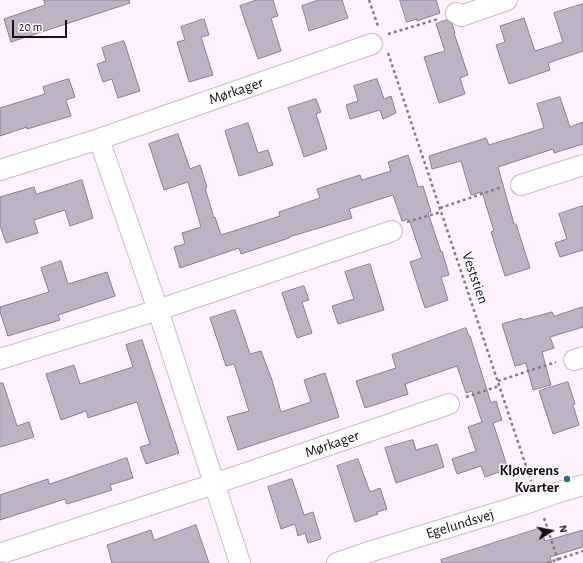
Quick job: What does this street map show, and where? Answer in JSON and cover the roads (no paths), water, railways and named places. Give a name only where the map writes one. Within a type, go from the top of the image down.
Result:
[{"type":"street","points":[[456,13],[461,16],[507,0]]},
{"type":"street","name":"Mørkager","points":[[0,170],[99,139],[380,39]]},
{"type":"street","points":[[99,139],[158,310],[240,563]]},
{"type":"street","points":[[520,185],[583,165]]},
{"type":"street","points":[[0,359],[158,310],[392,230]]},
{"type":"street","name":"Mørkager","points":[[5,552],[214,484],[449,404]]},
{"type":"street","name":"Egelundsvej","points":[[337,563],[374,557],[556,493],[583,485]]},
{"type":"place","name":"Kløverens Kvarter","points":[[567,479]]}]
